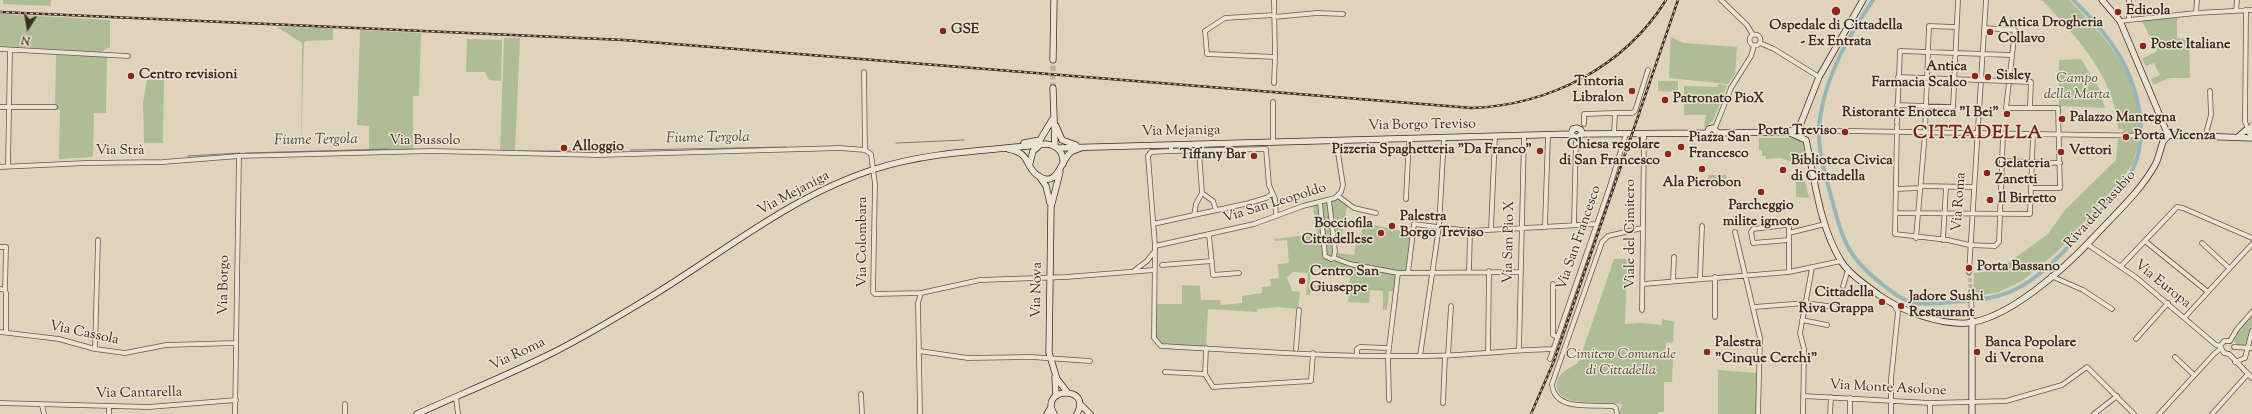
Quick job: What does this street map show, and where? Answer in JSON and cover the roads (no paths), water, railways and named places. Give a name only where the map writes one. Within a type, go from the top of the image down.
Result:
[{"type":"street","points":[[1053,60],[1054,0]]},
{"type":"street","points":[[1274,0],[1274,83]]},
{"type":"street","points":[[1721,0],[1747,25],[1753,35],[1759,37],[1760,43]]},
{"type":"street","points":[[1842,131],[1814,132],[1800,128],[1819,77],[1863,0]]},
{"type":"street","points":[[1897,105],[1953,107],[1953,81],[1958,0]]},
{"type":"street","name":"Via Roma","points":[[1968,272],[1986,0]]},
{"type":"street","points":[[2102,0],[2120,21],[2160,112],[2166,135]]},
{"type":"street","points":[[2129,19],[2130,0]]},
{"type":"street","points":[[2196,13],[2197,0]]},
{"type":"street","points":[[2236,11],[2237,0]]},
{"type":"street","points":[[1848,131],[2033,135],[2166,135],[2205,137],[2248,132],[2246,10]]},
{"type":"street","points":[[2120,21],[2196,13],[2252,10]]},
{"type":"street","points":[[1275,56],[1207,54],[1205,30],[1225,18],[1318,13],[1343,14]]},
{"type":"street","points":[[1916,238],[1925,133],[1929,26],[1956,27]]},
{"type":"street","points":[[1984,28],[2015,30],[2006,108],[2058,108],[2060,188],[2032,188]]},
{"type":"street","points":[[1753,35],[1749,40],[1754,46]]},
{"type":"street","points":[[1707,133],[1709,129],[1717,131],[1731,88],[1751,56],[1754,46],[1760,43],[1774,49],[1819,77]]},
{"type":"street","points":[[0,49],[128,56]]},
{"type":"street","points":[[8,166],[10,50]]},
{"type":"street","points":[[2003,134],[1999,242],[1995,246],[1969,245],[1946,240],[1916,238],[1895,233],[1897,105],[1900,51],[2011,55]]},
{"type":"street","points":[[1584,124],[1584,114],[1632,113],[1635,111],[1648,70]]},
{"type":"street","points":[[864,72],[864,150],[871,154],[874,170]]},
{"type":"street","points":[[1898,77],[1927,80],[1981,80],[2032,83],[2030,107]]},
{"type":"street","points":[[1030,164],[1033,151],[1041,145],[1049,134],[1054,112],[1053,88]]},
{"type":"street","points":[[2205,137],[2210,124],[2211,115],[2210,91]]},
{"type":"street","points":[[1273,102],[1273,142]]},
{"type":"street","points":[[0,107],[56,107]]},
{"type":"street","points":[[1614,134],[1615,113]]},
{"type":"street","points":[[1053,120],[1056,147],[1063,156],[1063,164]]},
{"type":"street","name":"Via Mejaniga","points":[[1053,120],[1062,140],[1078,146]]},
{"type":"street","name":"Via Mejaniga","points":[[1004,147],[1040,140],[1053,120]]},
{"type":"street","name":"Via Borgo Treviso","points":[[1273,142],[1571,134],[1573,129],[1577,128],[1581,130],[1582,134],[1707,133],[1708,137],[1713,139],[1717,137],[1717,131],[1788,132],[1800,128]]},
{"type":"street","name":"Riva del Pasubio","points":[[1800,128],[1804,138],[1825,224],[1841,261],[1848,270],[1894,305],[1922,316],[1966,323],[1995,314],[2010,306],[2051,276],[2087,244],[2143,184],[2156,164],[2166,135]]},
{"type":"street","name":"Via Borgo Treviso","points":[[1788,132],[1804,138]]},
{"type":"street","points":[[1804,138],[1809,133],[1814,132]]},
{"type":"street","points":[[1571,134],[1576,138]]},
{"type":"street","points":[[1576,138],[1582,134]]},
{"type":"street","name":"Via San Francesco","points":[[1550,359],[1597,224],[1626,134]]},
{"type":"street","name":"Viale del Cimitero","points":[[1642,310],[1644,134]]},
{"type":"street","points":[[1545,225],[1548,135]]},
{"type":"street","points":[[1896,213],[2030,214],[2033,135]]},
{"type":"street","points":[[1491,229],[1495,136]]},
{"type":"street","name":"Via San Pio X","points":[[1519,350],[1524,136]]},
{"type":"street","points":[[1420,356],[1439,227],[1444,137]]},
{"type":"street","points":[[1406,199],[1409,138]]},
{"type":"street","points":[[1574,224],[1576,138]]},
{"type":"street","name":"Via San Leopoldo","points":[[1155,246],[1241,228],[1303,206],[1329,200],[1338,196],[1343,185],[1336,140]]},
{"type":"street","name":"Via Mejaniga","points":[[625,312],[753,230],[804,200],[874,170],[932,156],[1004,147],[1041,145],[1056,147],[1273,142]]},
{"type":"street","points":[[1250,143],[1251,150]]},
{"type":"street","points":[[1170,145],[1171,152]]},
{"type":"street","name":"Via Mejaniga","points":[[1060,172],[1070,153],[1091,146]]},
{"type":"street","name":"Via Bussolo","points":[[239,156],[432,151],[611,154],[840,148],[864,150]]},
{"type":"street","name":"Via Mejaniga","points":[[994,148],[1019,152],[1039,176]]},
{"type":"street","points":[[1276,216],[1275,199],[1269,185],[1266,149],[1149,153],[1155,246],[1154,338],[1156,342],[1161,346],[1388,356],[1446,356],[1488,352],[1553,349]]},
{"type":"street","points":[[1194,215],[1196,204],[1202,193],[1199,151]]},
{"type":"street","name":"Via Strà","points":[[0,167],[164,162],[239,156]]},
{"type":"street","name":"Via Borgo","points":[[235,414],[239,156]]},
{"type":"street","points":[[2003,161],[2060,163]]},
{"type":"street","name":"Via Colombara","points":[[874,170],[873,292],[875,294],[920,294],[980,280],[1050,278],[1154,270]]},
{"type":"street","points":[[1039,176],[1050,178],[1060,172]]},
{"type":"street","name":"Via Nova","points":[[1060,172],[1052,207],[1049,358],[1054,372],[1067,392],[1077,398],[1080,404],[1090,414]]},
{"type":"street","name":"Via Nova","points":[[1039,176],[1046,186],[1052,207]]},
{"type":"street","points":[[1896,189],[1921,187],[1974,187]]},
{"type":"street","points":[[1946,187],[1946,240]]},
{"type":"street","points":[[1202,193],[1213,201],[1216,210]]},
{"type":"street","points":[[1153,224],[1266,198],[1272,194]]},
{"type":"street","points":[[1338,196],[1354,208],[1376,214]]},
{"type":"street","points":[[1329,200],[1334,258]]},
{"type":"street","points":[[1320,202],[1325,256],[1328,259],[1334,258],[1350,264],[1408,274],[1489,271],[1521,272]]},
{"type":"street","points":[[2120,266],[2177,207],[2183,208],[2252,238]]},
{"type":"street","points":[[1408,274],[1414,224],[1470,231],[1545,225],[1597,224]]},
{"type":"street","points":[[1789,233],[1825,224]]},
{"type":"street","points":[[1789,240],[1753,243],[1751,232],[1753,229],[1786,225],[1789,226],[1789,233],[1789,240],[1789,272]]},
{"type":"street","points":[[1700,279],[1702,226]]},
{"type":"street","points":[[1617,414],[1616,408],[1612,406],[1566,404],[1557,399],[1552,384],[1602,242],[1608,236],[1642,228]]},
{"type":"street","points":[[1469,272],[1470,231]]},
{"type":"street","points":[[1735,232],[1754,307],[1760,338],[1758,414]]},
{"type":"street","name":"Via San Leopoldo","points":[[1209,235],[1213,276],[1239,273]]},
{"type":"street","points":[[95,349],[98,240]]},
{"type":"street","points":[[2145,241],[2208,292]]},
{"type":"street","points":[[2202,243],[2229,268]]},
{"type":"street","name":"Via Europa","points":[[2087,244],[2120,266],[2185,317],[2220,348]]},
{"type":"street","points":[[2185,317],[2252,244]]},
{"type":"street","points":[[0,247],[6,247],[6,332]]},
{"type":"street","name":"Via Colombara","points":[[1127,272],[1138,269],[1154,251]]},
{"type":"street","points":[[1674,257],[1674,282]]},
{"type":"street","points":[[1162,265],[1212,261]]},
{"type":"street","points":[[1643,284],[1789,272],[1841,261]]},
{"type":"street","points":[[1803,414],[1804,349],[1800,333],[1812,268]]},
{"type":"street","points":[[1843,286],[1848,270]]},
{"type":"street","points":[[1488,352],[1489,271]]},
{"type":"street","points":[[1389,400],[1388,356],[1398,273]]},
{"type":"street","points":[[2051,276],[2083,290],[2112,309]]},
{"type":"street","points":[[1715,277],[1715,317]]},
{"type":"street","points":[[1553,284],[1553,336],[1558,337]]},
{"type":"street","points":[[0,289],[5,290]]},
{"type":"street","points":[[1971,292],[1972,414]]},
{"type":"street","points":[[920,294],[918,303],[920,414]]},
{"type":"street","points":[[1754,307],[1806,302],[1842,308]]},
{"type":"street","points":[[2136,339],[2168,304]]},
{"type":"street","points":[[1891,414],[1891,379],[1898,312],[1894,305]]},
{"type":"street","points":[[1443,403],[1451,306]]},
{"type":"street","points":[[1296,349],[1299,310]]},
{"type":"street","name":"Via Roma","points":[[418,414],[543,358],[625,312]]},
{"type":"street","points":[[2230,341],[2237,329],[2252,312]]},
{"type":"street","points":[[1802,320],[1827,325]]},
{"type":"street","points":[[2235,362],[2245,358],[2252,331]]},
{"type":"street","name":"Via Cassola","points":[[0,332],[59,339],[95,349],[125,353],[166,345],[236,343]]},
{"type":"street","points":[[2159,414],[2220,348],[2224,341],[2230,341]]},
{"type":"street","points":[[2230,341],[2234,347]]},
{"type":"street","points":[[2234,347],[2252,348]]},
{"type":"street","points":[[2229,354],[2234,347]]},
{"type":"street","points":[[1206,348],[1205,374],[1213,387],[1311,381],[1313,353]]},
{"type":"street","points":[[1357,355],[1358,349],[1360,348],[1389,348]]},
{"type":"street","points":[[2212,414],[2250,376],[2229,354],[2224,353],[2220,348]]},
{"type":"street","points":[[919,351],[968,358],[1012,356],[1090,361]]},
{"type":"street","points":[[2175,357],[2194,375]]},
{"type":"street","name":"Via Monte Asolone","points":[[1804,396],[1930,403],[2010,401],[2056,388],[2069,382],[2087,367],[2117,396]]},
{"type":"street","name":"Via Nova","points":[[1047,414],[1056,396],[1054,372]]},
{"type":"street","points":[[1165,372],[1205,374]]},
{"type":"street","points":[[1056,396],[1067,392]]},
{"type":"street","points":[[861,394],[862,414]]},
{"type":"street","points":[[2094,414],[2117,396],[2134,414]]},
{"type":"street","points":[[456,397],[458,414]]},
{"type":"street","points":[[1830,414],[1831,397]]},
{"type":"street","points":[[1850,398],[1850,414]]},
{"type":"street","name":"Via Cantarella","points":[[0,403],[149,407],[236,400]]},
{"type":"street","points":[[1930,403],[1930,414]]},
{"type":"street","points":[[345,404],[345,414]]},
{"type":"street","points":[[1077,414],[1080,404]]},
{"type":"street","points":[[42,405],[44,414]]},
{"type":"street","points":[[109,407],[109,414]]},
{"type":"street","points":[[1051,407],[1054,414]]},
{"type":"waterway","points":[[1873,0],[1847,41],[1827,86],[1819,128],[1821,158],[1839,225],[1848,248],[1873,277],[1896,295],[1911,302],[1924,304],[1970,301],[1994,297],[2016,289],[2030,281],[2058,257],[2086,227],[2123,185],[2133,169],[2139,152],[2141,126],[2137,99],[2132,82],[2117,52],[2108,39],[2086,12],[2073,0]]},
{"type":"waterway","name":"Fiume Tergola","points":[[896,143],[964,140]]},
{"type":"waterway","name":"Fiume Tergola","points":[[630,150],[786,147]]},
{"type":"waterway","name":"Fiume Tergola","points":[[245,153],[388,149]]},
{"type":"waterway","name":"Fiume Tergola","points":[[519,151],[624,151]]},
{"type":"waterway","name":"Fiume Tergola","points":[[188,156],[240,153]]},
{"type":"tunnel","points":[[1053,60],[1053,88]]},
{"type":"tunnel","points":[[1969,272],[1971,292]]},
{"type":"railway","points":[[0,12],[624,40],[1472,108],[1501,105],[1529,99],[1557,90],[1582,78],[1607,63],[1629,45],[1649,24],[1666,0]]},
{"type":"railway","points":[[1531,414],[1554,361],[1678,0]]},
{"type":"place","name":"Ospedale di Cittadella - Ex Entrata","points":[[1836,11]]},
{"type":"place","name":"Edicola","points":[[2118,12]]},
{"type":"place","name":"GSE","points":[[943,31]]},
{"type":"place","name":"Antica Drogheria Collavo","points":[[1990,32]]},
{"type":"place","name":"Poste Italiane","points":[[2143,46]]},
{"type":"place","name":"Centro revisioni","points":[[131,76]]},
{"type":"place","name":"Antica Farmacia Scalco","points":[[1975,76]]},
{"type":"place","name":"Sisley","points":[[1988,77]]},
{"type":"place","name":"Tintoria Libralon","points":[[1632,91]]},
{"type":"place","name":"Patronato PioX","points":[[1665,100]]},
{"type":"place","name":"Ristorante Enoteca \"I Bei\"","points":[[2007,114]]},
{"type":"place","name":"Palazzo Mantegna","points":[[2062,119]]},
{"type":"place","name":"Porta Treviso","points":[[1845,132]]},
{"type":"place","name":"Porta Vicenza","points":[[2126,137]]},
{"type":"place","name":"Piazza San Francesco","points":[[1681,147]]},
{"type":"place","name":"Alloggio","points":[[564,148]]},
{"type":"place","name":"Pizzeria Spaghetteria \"Da Franco\"","points":[[1540,151]]},
{"type":"place","name":"Vettori","points":[[2061,152]]},
{"type":"place","name":"Chiesa regolare di San Francesco","points":[[1668,154]]},
{"type":"place","name":"Tiffany Bar","points":[[1254,156]]},
{"type":"place","name":"Ala Pierobon","points":[[1702,169]]},
{"type":"place","name":"Biblioteca Civica di Cittadella","points":[[1783,170]]},
{"type":"place","name":"Gelateria Zanetti","points":[[1987,173]]},
{"type":"place","name":"Parcheggio milite ignoto","points":[[1761,192]]},
{"type":"place","name":"Il Birretto","points":[[1990,200]]},
{"type":"place","name":"Palestra Borgo Treviso","points":[[1392,226]]},
{"type":"place","name":"Bocciofila Cittadellese","points":[[1381,233]]},
{"type":"place","name":"Porta Bassano","points":[[1969,268]]},
{"type":"place","name":"Centro San Giuseppe","points":[[1302,281]]},
{"type":"place","name":"Cittadella Riva Grappa","points":[[1882,302]]},
{"type":"place","name":"Jadore Sushi Restaurant","points":[[1901,306]]},
{"type":"place","name":"Palestra \"Cinque Cerchi\"","points":[[1707,352]]},
{"type":"place","name":"Banca Popolare di Verona","points":[[1977,352]]},
{"type":"district","name":"CITTADELLA","points":[[1978,135]]},
{"type":"park label","name":"Campo della Marta","points":[[2077,88]]},
{"type":"park label","name":"Cimitero Comunale di Cittadella","points":[[1621,364]]}]
